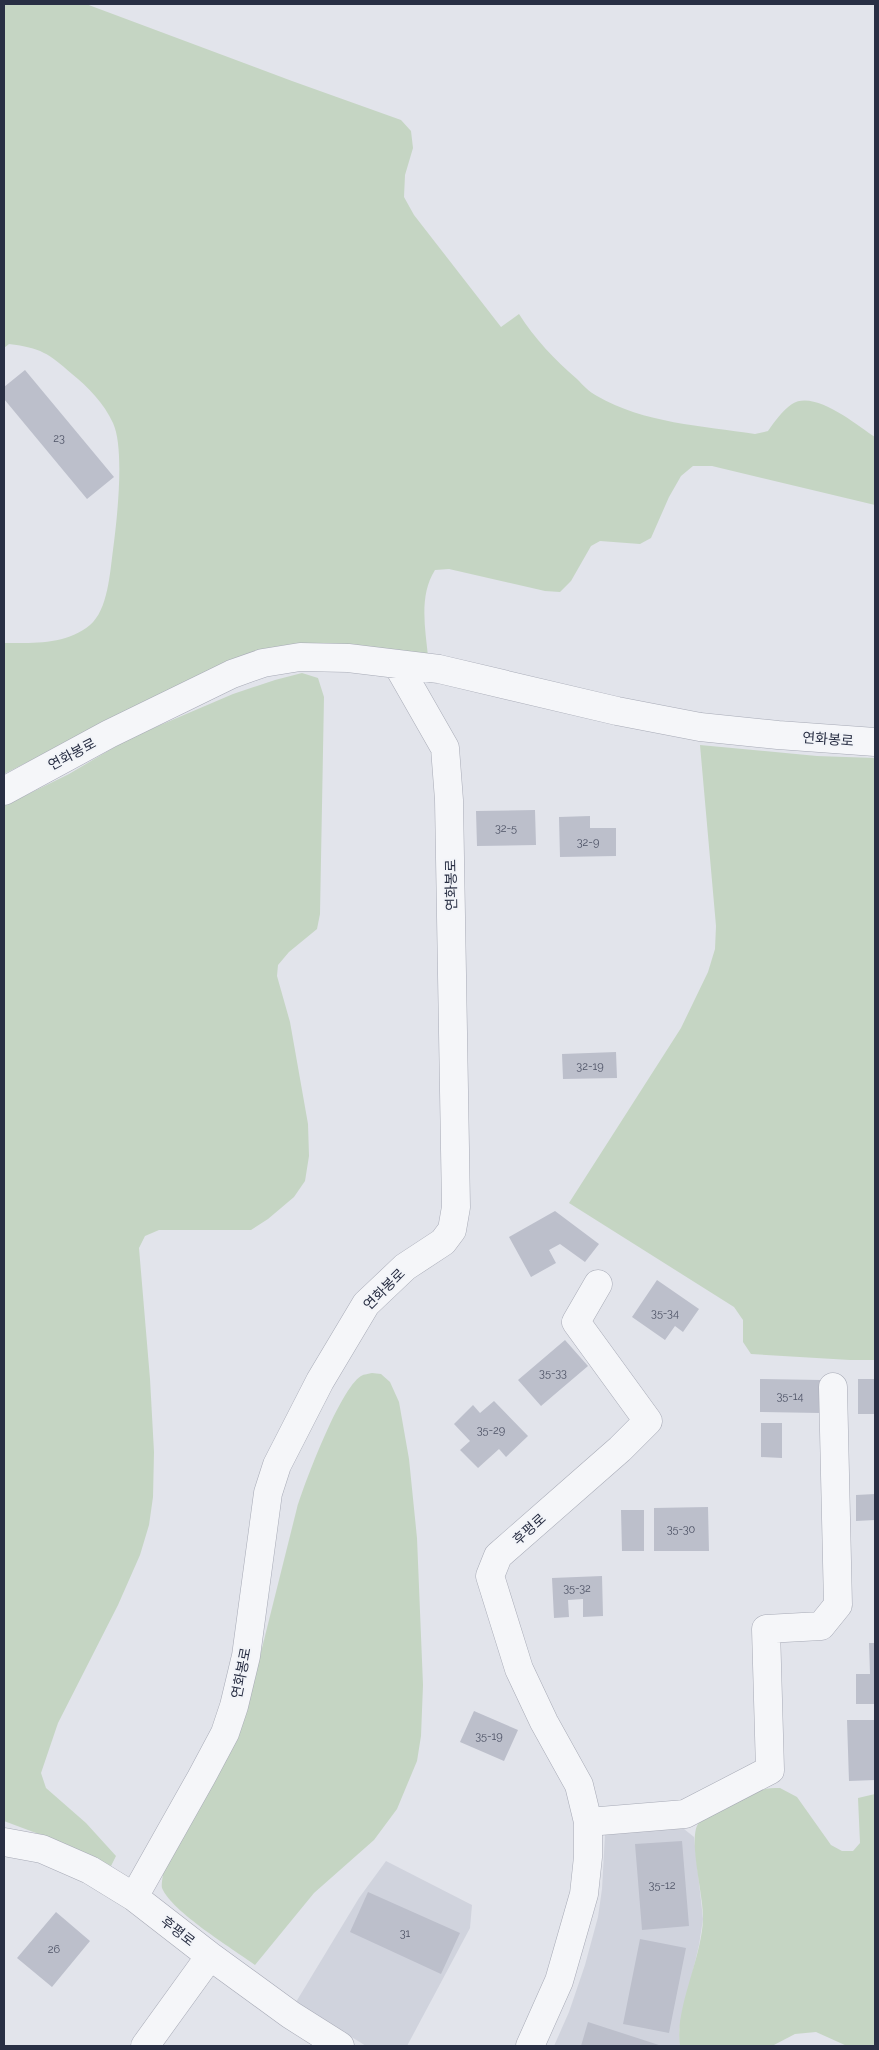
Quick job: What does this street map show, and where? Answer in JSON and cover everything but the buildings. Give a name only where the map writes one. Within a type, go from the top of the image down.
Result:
[{"type":"street","name":"연화봉로","points":[[4,791],[109,734],[232,674],[263,663],[300,657],[348,658],[439,669],[617,711],[700,727],[875,742]]},
{"type":"street","name":"연화봉로","points":[[134,1897],[225,1733],[234,1706],[246,1656],[268,1493],[277,1466],[320,1381],[366,1304],[405,1267],[443,1242],[452,1230],[456,1207],[450,800],[446,748],[397,664]]},
{"type":"street","name":"후평로","points":[[530,2046],[559,1981],[584,1894],[588,1856],[588,1822],[579,1785],[544,1722],[519,1669],[490,1576],[498,1556],[620,1449],[648,1421],[576,1322],[598,1284]]},
{"type":"street","points":[[588,1822],[685,1814],[770,1770],[766,1629],[821,1626],[838,1605],[833,1387]]},
{"type":"street","name":"후평로","points":[[4,1842],[42,1849],[90,1870],[134,1897],[210,1956],[291,2015],[340,2046]]},
{"type":"street","points":[[146,2046],[210,1956]]},
{"type":"shaded area","points":[[669,1825],[684,1829],[694,1837],[703,1919],[699,1945],[679,2030],[680,2046],[554,2046],[569,2012],[585,1965],[598,1917],[602,1889],[605,1835],[612,1829]]},
{"type":"shaded area","points":[[386,1861],[472,1905],[470,1928],[407,2046],[366,2046],[296,2002],[359,1898]]},
{"type":"green space","points":[[4,4],[86,4],[401,120],[411,131],[413,148],[405,175],[404,197],[414,215],[501,327],[519,314],[545,348],[591,392],[615,405],[653,418],[694,426],[755,434],[768,431],[782,413],[792,404],[801,401],[812,401],[835,410],[875,437],[875,505],[712,466],[693,466],[681,476],[669,497],[651,538],[640,544],[600,541],[591,546],[571,581],[560,592],[545,591],[449,569],[435,570],[427,590],[424,612],[428,656],[244,657],[199,675],[4,774],[4,643],[49,642],[71,636],[81,632],[90,625],[101,610],[109,579],[116,521],[119,450],[113,423],[105,409],[90,390],[78,379],[50,356],[37,350],[9,344],[4,348]]},
{"type":"green space","points":[[302,673],[318,678],[324,697],[320,914],[317,929],[289,952],[278,965],[277,976],[290,1022],[308,1124],[309,1156],[305,1181],[294,1197],[268,1219],[251,1230],[159,1230],[145,1236],[139,1248],[154,1452],[153,1497],[149,1525],[140,1555],[118,1605],[58,1723],[41,1773],[46,1788],[86,1823],[116,1856],[111,1866],[68,1845],[4,1821],[4,806],[69,774],[130,738],[233,694]]},
{"type":"green space","points":[[700,745],[817,756],[875,758],[875,1360],[751,1354],[743,1342],[743,1320],[734,1307],[569,1203],[681,1028],[708,972],[715,949],[716,926]]},
{"type":"green space","points":[[372,1373],[381,1374],[390,1382],[399,1402],[409,1459],[417,1538],[423,1685],[421,1736],[417,1761],[397,1809],[374,1840],[314,1893],[255,1965],[204,1929],[168,1898],[162,1888],[163,1873],[220,1771],[240,1726],[251,1692],[297,1508],[315,1458],[343,1398],[361,1376]]},
{"type":"green space","points":[[780,1788],[797,1797],[831,1845],[842,1851],[853,1851],[860,1843],[858,1798],[875,1794],[875,2046],[847,2046],[816,2032],[795,2034],[772,2046],[680,2046],[681,2016],[698,1950],[703,1919],[695,1855],[695,1832],[698,1824],[708,1815],[748,1796],[764,1789]]}]
